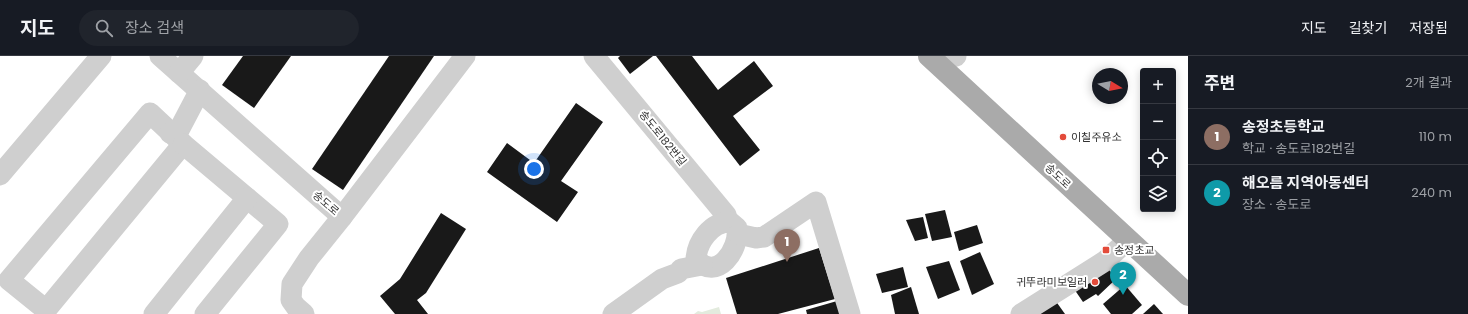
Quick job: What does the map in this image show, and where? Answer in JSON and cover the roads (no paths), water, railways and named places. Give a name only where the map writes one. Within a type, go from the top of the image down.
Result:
[{"type":"main road","name":"송도로","points":[[940,58],[1128,240],[1188,295]]},
{"type":"street","points":[[0,175],[102,56]]},
{"type":"street","name":"송도로","points":[[160,56],[342,217],[464,56]]},
{"type":"street","points":[[179,73],[193,56]]},
{"type":"street","name":"송도로182번길","points":[[594,56],[726,215],[733,228]]},
{"type":"street","points":[[200,90],[178,130],[177,139],[46,310],[9,280],[150,113],[177,139],[278,224],[205,314]]},
{"type":"street","points":[[154,314],[247,198]]},
{"type":"street","points":[[733,228],[737,240],[725,261],[713,269],[702,265],[696,259],[699,246],[713,228],[721,222],[756,238],[764,237],[816,202],[850,314]]},
{"type":"street","points":[[304,314],[291,300],[292,284],[309,258],[342,217]]},
{"type":"street","points":[[1021,314],[1105,261],[1128,240]]},
{"type":"street","points":[[613,314],[662,278],[678,273],[681,269],[702,265]]},
{"type":"place","name":"이칠주유소","points":[[1063,137]]},
{"type":"place","name":"송정초교","points":[[1106,250]]},
{"type":"place","name":"송정초등학교","points":[[787,262]]},
{"type":"place","name":"귀뚜라미보일러","points":[[1095,282]]},
{"type":"place","name":"해오름 지역아동센터","points":[[1123,295]]}]
